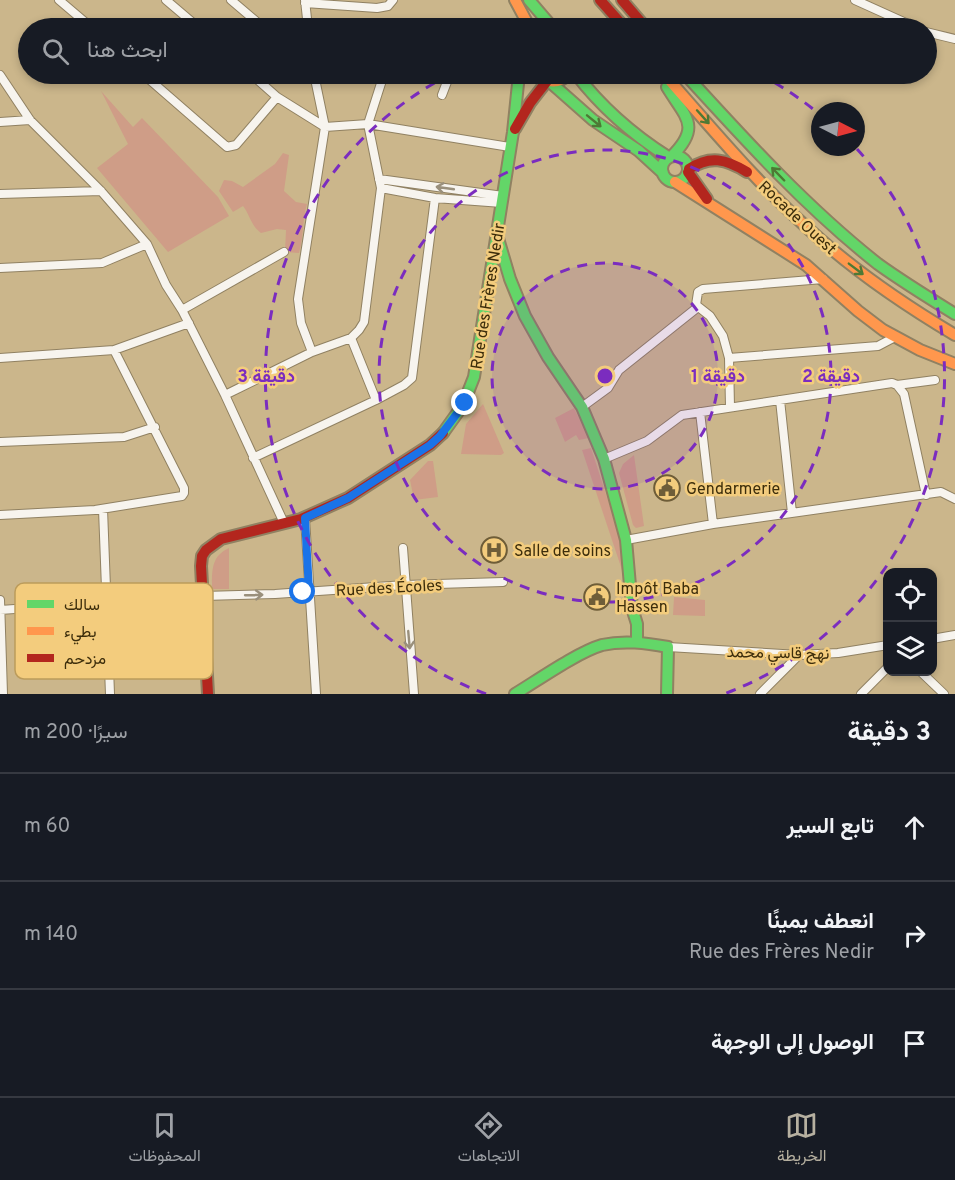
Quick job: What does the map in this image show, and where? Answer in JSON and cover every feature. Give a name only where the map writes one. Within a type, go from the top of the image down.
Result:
[{"type":"main road","points":[[515,0],[526,18]]},
{"type":"main road","points":[[529,0],[544,18]]},
{"type":"main road","points":[[600,0],[616,18]]},
{"type":"main road","points":[[622,0],[637,18]]},
{"type":"main road","name":"Rue des Frères Nedir","points":[[203,583],[201,558],[209,545],[221,539],[305,518],[348,498],[430,445],[440,436],[465,403],[474,376],[513,132],[517,84]]},
{"type":"main road","name":"Rue des Frères Nedir","points":[[513,132],[530,103],[546,84]]},
{"type":"main road","points":[[550,84],[593,120],[639,151],[667,179],[789,253],[823,279],[871,322],[896,337],[955,364]]},
{"type":"main road","points":[[584,84],[618,122],[638,139],[670,156],[684,158],[688,170],[702,193],[714,206]]},
{"type":"main road","points":[[663,173],[663,164],[687,141],[690,129],[687,118],[666,84]]},
{"type":"main road","name":"Rocade Ouest","points":[[673,84],[758,180],[804,225],[889,293],[955,335]]},
{"type":"main road","name":"Rocade Ouest","points":[[694,84],[818,214],[892,273],[955,314]]},
{"type":"main road","points":[[675,182],[682,180],[688,170],[708,159],[722,159],[739,166],[758,180]]},
{"type":"main road","points":[[496,232],[510,279],[525,316],[548,357],[582,406],[604,459],[626,540],[632,608],[637,624],[637,641]]},
{"type":"main road","points":[[490,269],[499,271],[510,279]]},
{"type":"main road","points":[[515,694],[591,649],[602,645],[637,641],[668,647],[667,694]]},
{"type":"main road","name":"Rue des Frères Nedir","points":[[207,679],[208,694]]},
{"type":"street","points":[[59,0],[80,18]]},
{"type":"street","points":[[166,0],[187,18]]},
{"type":"street","points":[[231,0],[252,18]]},
{"type":"street","points":[[307,18],[305,1],[377,8],[388,6],[393,0]]},
{"type":"street","points":[[855,0],[895,18]]},
{"type":"street","points":[[937,34],[955,39]]},
{"type":"street","points":[[0,75],[30,120],[101,191],[147,244],[166,285],[189,323],[225,395],[284,523]]},
{"type":"street","points":[[155,84],[227,147],[236,146],[277,97]]},
{"type":"street","points":[[262,84],[277,97],[325,127],[368,124],[510,147]]},
{"type":"street","points":[[312,352],[301,323],[298,299],[325,127],[316,84]]},
{"type":"street","points":[[225,395],[312,352],[351,338],[364,322],[381,188],[368,124],[381,84]]},
{"type":"street","points":[[442,95],[446,84]]},
{"type":"street","points":[[0,122],[30,120]]},
{"type":"street","points":[[379,178],[502,200]]},
{"type":"street","points":[[381,188],[435,198],[502,200]]},
{"type":"street","points":[[0,194],[101,191]]},
{"type":"street","points":[[253,458],[376,400],[404,385],[412,378],[435,198]]},
{"type":"street","points":[[0,268],[102,263],[147,244]]},
{"type":"street","points":[[182,310],[284,252]]},
{"type":"street","points":[[730,407],[729,358],[723,336],[710,316],[698,307],[695,298],[698,292],[703,289],[823,279]]},
{"type":"street","points":[[582,406],[608,388],[619,370],[698,307]]},
{"type":"street","points":[[0,358],[114,350],[189,323]]},
{"type":"street","points":[[729,358],[878,346],[896,337]]},
{"type":"street","points":[[351,338],[376,400]]},
{"type":"street","points":[[0,515],[103,509],[182,496],[184,488],[114,350]]},
{"type":"street","points":[[604,459],[647,441],[682,415],[892,383],[897,385],[935,380]]},
{"type":"street","points":[[897,385],[904,394],[926,495]]},
{"type":"street","points":[[780,400],[792,513]]},
{"type":"street","points":[[700,412],[713,524]]},
{"type":"street","points":[[0,442],[124,437],[155,427]]},
{"type":"street","points":[[626,540],[713,524],[941,492],[955,499]]},
{"type":"street","points":[[103,509],[106,583]]},
{"type":"street","points":[[305,518],[306,592],[316,694]]},
{"type":"street","points":[[404,548],[414,694]]},
{"type":"street","name":"Rue des Écoles","points":[[213,596],[503,582]]},
{"type":"street","points":[[0,600],[3,694]]},
{"type":"street","name":"Rue des Écoles","points":[[0,610],[15,609]]},
{"type":"street","points":[[937,638],[955,636]]},
{"type":"street","name":"نهج قاسي محمد","points":[[668,647],[800,655],[838,653],[883,646]]},
{"type":"street","points":[[760,694],[800,655]]},
{"type":"street","points":[[861,694],[883,672]]},
{"type":"street","points":[[925,676],[944,694]]},
{"type":"street","points":[[110,679],[110,694]]},
{"type":"shaded area","points":[[101,91],[133,127],[142,118],[218,197],[229,216],[168,252],[97,168],[128,144]]},
{"type":"shaded area","points":[[283,153],[289,155],[284,191],[296,202],[307,204],[299,253],[285,252],[286,230],[277,229],[261,233],[243,206],[233,212],[219,191],[224,180],[232,181],[243,187],[275,164]]},
{"type":"shaded area","points":[[483,404],[504,453],[501,455],[461,454],[466,424]]},
{"type":"shaded area","points":[[574,408],[589,438],[579,440],[576,435],[565,442],[555,418]]},
{"type":"shaded area","points":[[591,448],[620,537],[625,571],[623,573],[582,450]]},
{"type":"shaded area","points":[[634,455],[644,526],[636,528],[633,525],[619,473],[623,464]]},
{"type":"shaded area","points":[[428,461],[433,461],[438,497],[414,500],[410,480]]},
{"type":"shaded area","points":[[229,548],[229,589],[213,589],[214,565],[223,551]]},
{"type":"shaded area","points":[[674,597],[705,600],[705,616],[673,615]]},
{"type":"traffic: fast","points":[[529,0],[544,18]]},
{"type":"traffic: fast","points":[[443,433],[463,405],[474,377],[513,132],[518,84]]},
{"type":"traffic: fast","points":[[552,84],[593,120],[639,151],[663,173]]},
{"type":"traffic: fast","points":[[584,84],[618,120],[668,157]]},
{"type":"traffic: fast","points":[[694,84],[754,149],[852,243],[906,284],[955,314]]},
{"type":"traffic: fast","points":[[667,87],[688,122],[686,137],[672,156]]},
{"type":"traffic: fast","points":[[675,156],[684,160],[688,169],[684,178],[675,182],[666,178],[662,169],[666,160],[675,156]]},
{"type":"traffic: fast","points":[[497,235],[510,279],[525,316],[548,357],[582,407],[604,459],[626,540],[632,608],[637,624],[637,641]]},
{"type":"traffic: fast","points":[[515,694],[592,649],[610,643],[627,642],[668,647],[667,694]]},
{"type":"traffic: slow","points":[[515,0],[525,18]]},
{"type":"traffic: slow","points":[[673,84],[759,181],[821,240],[886,290],[955,335]]},
{"type":"traffic: slow","points":[[675,182],[806,265],[883,330],[920,350],[955,364]]},
{"type":"traffic: jam","points":[[600,0],[616,18]]},
{"type":"traffic: jam","points":[[622,0],[637,18]]},
{"type":"traffic: jam","points":[[515,129],[545,84]]},
{"type":"traffic: jam","points":[[689,169],[704,162],[718,160],[747,172]]},
{"type":"traffic: jam","points":[[688,172],[707,199]]},
{"type":"traffic: jam","points":[[202,583],[202,556],[206,550],[221,539],[301,519],[348,498],[430,445],[443,433]]},
{"type":"traffic: jam","points":[[207,679],[208,694]]},
{"type":"place","name":"Gendarmerie","points":[[667,488]]},
{"type":"place","name":"Salle de soins","points":[[494,550]]},
{"type":"place","name":"Impôt Baba Hassen","points":[[597,597]]},
{"type":"route","points":[[303,592],[309,591],[305,518],[348,498],[430,445],[440,436],[465,403]]}]
